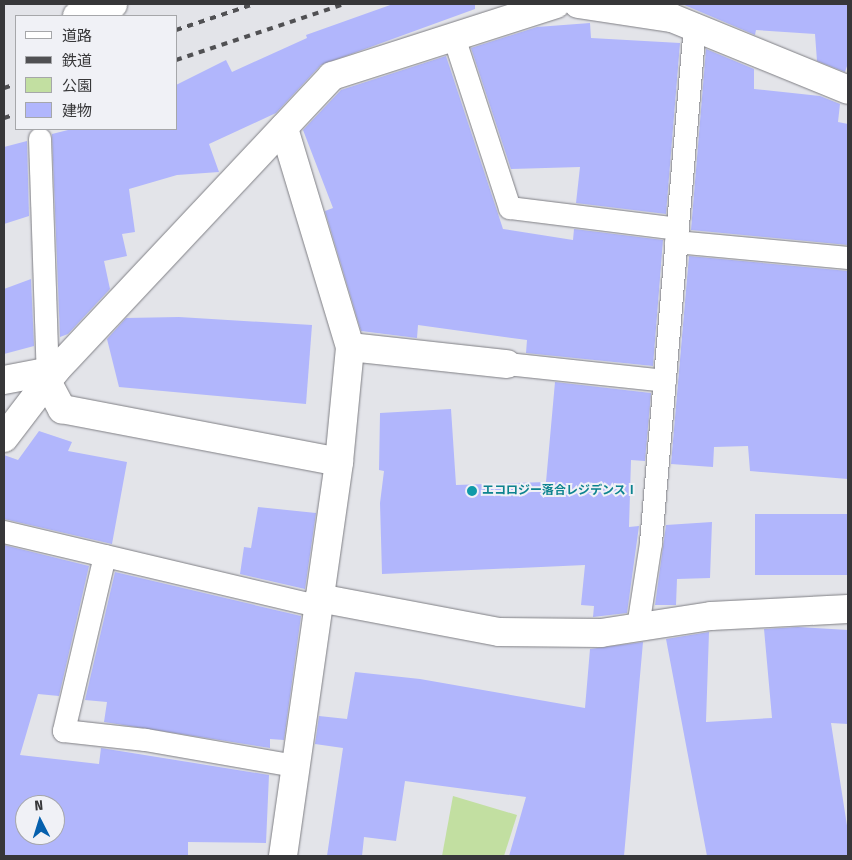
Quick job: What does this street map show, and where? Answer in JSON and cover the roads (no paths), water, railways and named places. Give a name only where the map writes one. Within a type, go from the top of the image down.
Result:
[{"type":"street","points":[[80,15],[113,4]]},
{"type":"street","points":[[4,438],[50,375],[332,76],[556,4]]},
{"type":"street","points":[[578,4],[631,8],[672,18],[848,90]]},
{"type":"street","points":[[283,856],[339,462],[350,347],[284,128]]},
{"type":"street","points":[[350,347],[507,364]]},
{"type":"street","points":[[4,380],[50,375]]},
{"type":"street","points":[[50,375],[62,409],[339,462]]},
{"type":"street","points":[[319,602],[499,632],[601,633],[711,616],[848,609]]},
{"type":"lane","points":[[638,627],[651,543],[695,26]]},
{"type":"lane","points":[[454,37],[510,208],[677,235],[848,258]]},
{"type":"lane","points":[[40,139],[50,375]]},
{"type":"lane","points":[[507,364],[665,381]]},
{"type":"lane","points":[[4,532],[105,556],[319,602]]},
{"type":"lane","points":[[105,556],[64,731],[146,740],[295,766]]},
{"type":"railway","points":[[178,29],[254,4]]},
{"type":"railway","points":[[178,59],[344,4]]},
{"type":"railway","points":[[4,88],[15,84]]},
{"type":"railway","points":[[4,118],[15,114]]},
{"type":"place","name":"エコロジー落合レジデンスⅠ","points":[[472,491]]}]
